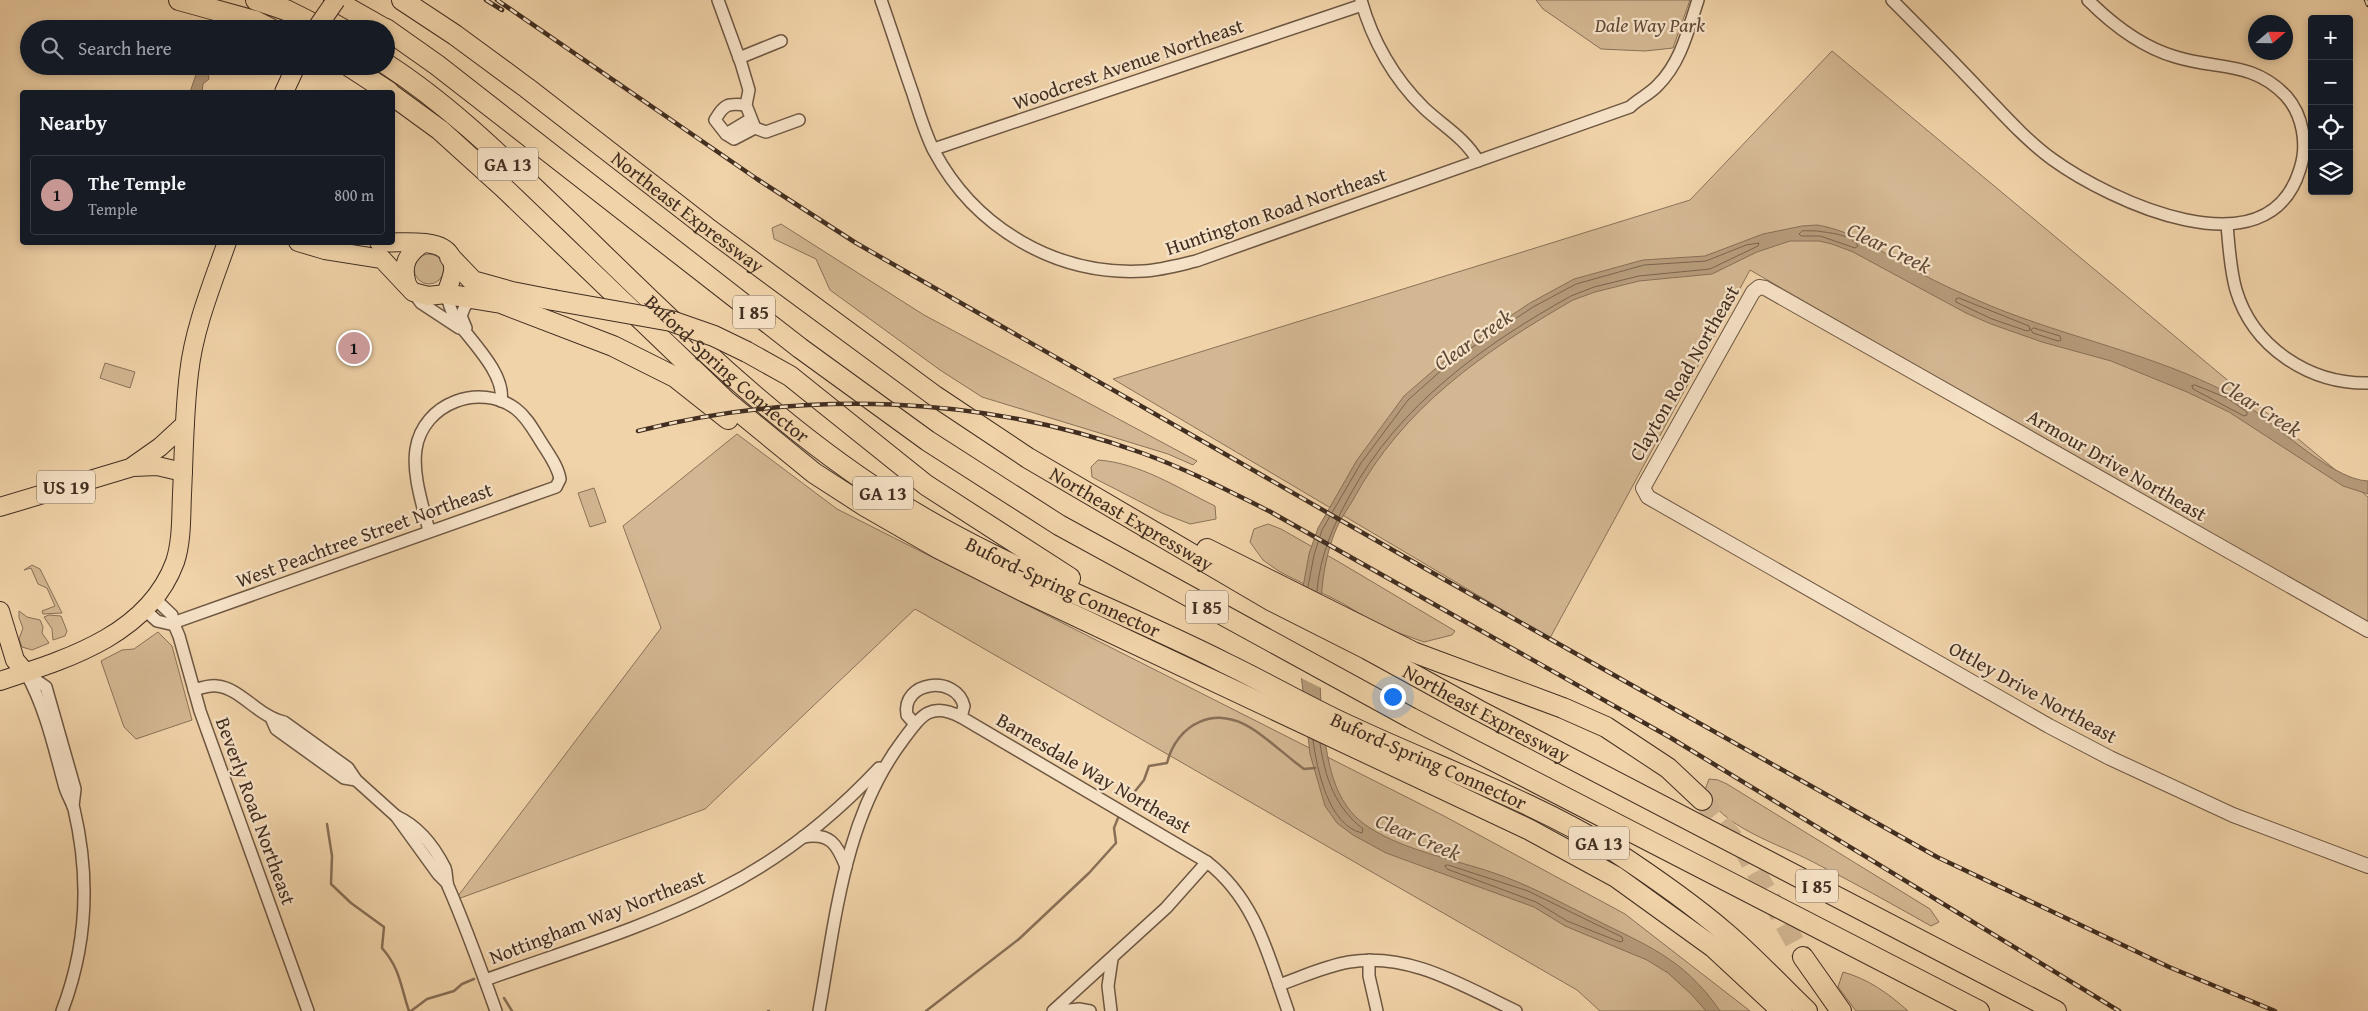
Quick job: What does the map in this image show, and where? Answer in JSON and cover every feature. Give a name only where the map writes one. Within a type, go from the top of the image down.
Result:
[{"type":"highway","points":[[179,0],[251,20]]},
{"type":"highway","points":[[256,0],[286,10],[306,20]]},
{"type":"highway","name":"Northeast Expressway","points":[[335,0],[370,20]]},
{"type":"highway","name":"Northeast Expressway","points":[[402,0],[455,35],[527,88],[706,227],[935,396],[1028,458],[1163,538],[1367,639],[1462,702],[2056,1011]]},
{"type":"highway","points":[[426,0],[506,56],[527,88]]},
{"type":"highway","name":"Northeast Expressway","points":[[395,35],[437,65],[800,348],[928,442],[1059,525],[1274,645],[1369,693],[1411,718],[1979,1011]]},
{"type":"highway","name":"Buford-Spring Connector","points":[[395,70],[415,83],[475,134],[750,392],[820,451],[930,521],[996,555],[1225,663],[1274,699]]},
{"type":"highway","points":[[363,75],[386,90]]},
{"type":"highway","name":"Buford-Spring Connector","points":[[395,97],[440,130],[726,400],[814,472],[865,506],[938,548],[1025,592],[1274,699],[1353,737],[1616,877],[1713,947],[1782,1011]]},
{"type":"highway","points":[[450,257],[473,281],[512,292],[671,321],[714,336],[747,352],[790,376],[926,485],[990,528],[1056,569],[1189,646]]},
{"type":"highway","points":[[446,294],[474,297],[501,303],[536,315],[647,361],[675,377],[770,452],[814,472]]},
{"type":"highway","points":[[1367,639],[1563,708],[1606,727],[1653,757],[1702,800]]},
{"type":"highway","name":"Buford-Spring Connector","points":[[1353,737],[1560,820],[1612,851],[1684,900],[1726,933],[1807,1011]]},
{"type":"highway","points":[[1822,930],[1949,1011]]},
{"type":"highway","points":[[1803,957],[1841,1011]]},
{"type":"main road","points":[[322,20],[335,0]]},
{"type":"main road","points":[[285,90],[292,75]]},
{"type":"main road","points":[[308,245],[324,250],[382,259],[409,287],[428,296],[446,294],[453,271],[450,257],[442,246],[423,243],[395,242]]},
{"type":"main road","points":[[409,287],[404,272],[407,258],[423,243]]},
{"type":"main road","points":[[0,681],[26,673],[97,644],[119,631],[149,603],[175,561],[180,528],[185,424],[193,348],[226,245]]},
{"type":"main road","name":"US 19","points":[[0,507],[133,466],[160,447],[185,424]]},
{"type":"main road","points":[[133,466],[156,466],[183,472]]},
{"type":"main road","points":[[0,611],[15,660],[26,673]]},
{"type":"street","points":[[718,0],[749,90],[746,105],[753,124],[766,132],[799,120]]},
{"type":"street","name":"Huntington Road Northeast","points":[[881,0],[934,149],[947,173],[966,197],[987,218],[1011,236],[1038,251],[1066,262],[1095,268],[1125,271],[1163,269],[1196,261],[1630,107],[1648,95],[1664,78],[1678,58],[1698,0]]},
{"type":"street","points":[[1892,0],[2017,129],[2053,160],[2087,181],[2142,208],[2173,217],[2227,225],[2248,221],[2268,212],[2284,198],[2296,180],[2303,159],[2303,137],[2298,116],[2288,98],[2273,84],[2254,73],[2176,57],[2149,47],[2124,32],[2088,0]]},
{"type":"street","points":[[1362,2],[1377,42],[1398,77],[1425,108],[1464,141],[1478,161]]},
{"type":"street","name":"Woodcrest Avenue Northeast","points":[[934,149],[1362,2]]},
{"type":"street","points":[[739,58],[781,41]]},
{"type":"street","points":[[746,105],[732,104],[722,108],[716,120],[726,134],[753,124]]},
{"type":"street","points":[[2227,225],[2232,275],[2236,291],[2252,324],[2263,338],[2278,353],[2309,372],[2342,382],[2368,383]]},
{"type":"street","points":[[409,287],[421,303],[470,336]]},
{"type":"street","name":"Clayton Road Northeast","points":[[1692,522],[1648,497],[1643,488],[1753,292],[1759,287],[1765,288],[1847,334]]},
{"type":"street","points":[[429,531],[416,466],[416,446],[421,433],[429,419],[441,408],[455,401],[471,397],[487,397],[501,401],[503,392],[488,362],[452,314],[446,294]]},
{"type":"street","points":[[470,336],[461,316],[465,306],[474,297]]},
{"type":"street","name":"Armour Drive Northeast","points":[[1847,334],[2368,630]]},
{"type":"street","name":"West Peachtree Street Northeast","points":[[172,622],[556,486],[559,476],[555,464],[524,416],[501,401]]},
{"type":"street","name":"Ottley Drive Northeast","points":[[1692,522],[2049,726],[2101,753],[2233,815],[2368,866]]},
{"type":"street","points":[[149,603],[163,624],[172,622]]},
{"type":"street","name":"Beverly Road Northeast","points":[[172,622],[180,636],[194,690],[308,1011]]},
{"type":"street","points":[[26,673],[36,691],[65,790],[73,806],[81,844],[84,901],[78,960],[62,1011]]},
{"type":"street","points":[[915,724],[907,715],[907,703],[917,691],[931,685],[947,686],[959,695],[964,706],[961,717]]},
{"type":"street","points":[[194,690],[221,686],[272,720],[284,722],[348,768],[356,780],[396,816],[438,874],[447,883],[496,1011]]},
{"type":"street","name":"Barnesdale Way Northeast","points":[[888,760],[924,714],[936,710],[948,711],[1207,862],[1230,882],[1248,906],[1258,926],[1288,1011]]},
{"type":"street","points":[[819,1011],[846,867],[862,813],[888,760]]},
{"type":"street","name":"Nottingham Way Northeast","points":[[485,980],[691,904],[747,874],[804,836],[888,760]]},
{"type":"street","points":[[804,836],[817,834],[826,837],[841,854],[846,867]]},
{"type":"street","points":[[1053,1011],[1166,908],[1207,862]]},
{"type":"street","points":[[1112,959],[1108,986],[1112,1011]]},
{"type":"street","points":[[1279,985],[1331,966],[1369,960],[1400,962],[1429,970],[1516,1011]]},
{"type":"street","points":[[1369,960],[1369,976],[1377,1011]]},
{"type":"street","points":[[1060,1011],[1079,1009],[1090,1011]]},
{"type":"green space","name":"Dale Way Park","points":[[1536,0],[1690,0],[1673,48],[1645,51],[1601,49],[1543,9]]},
{"type":"green space","points":[[1832,51],[2368,497],[2368,626],[1750,270],[1550,638],[1113,379],[1690,200]]},
{"type":"green space","points":[[781,224],[924,315],[1197,461],[1193,465],[1168,454],[982,397],[940,370],[830,290],[816,259],[774,239],[772,228]]},
{"type":"green space","points":[[429,254],[439,259],[444,269],[439,279],[429,284],[419,279],[414,269],[419,259]]},
{"type":"green space","points":[[105,363],[135,372],[130,388],[100,378]]},
{"type":"green space","points":[[737,434],[837,509],[1444,816],[1625,914],[1750,1011],[1600,1011],[1577,990],[915,609],[705,809],[455,900],[661,628],[623,526]]},
{"type":"green space","points":[[1098,460],[1129,466],[1173,484],[1215,506],[1216,519],[1190,524],[1162,513],[1092,477],[1091,467]]},
{"type":"green space","points":[[594,488],[606,522],[590,527],[578,493]]},
{"type":"green space","points":[[1268,524],[1281,529],[1339,562],[1455,631],[1452,635],[1424,642],[1382,627],[1342,603],[1280,572],[1263,560],[1250,542],[1254,529]]},
{"type":"green space","points":[[32,565],[40,569],[62,613],[43,614],[42,611],[55,606],[47,588],[38,584],[31,568],[24,570]]},
{"type":"green space","points":[[19,611],[27,617],[40,620],[43,627],[42,633],[49,643],[32,650],[22,647],[19,639],[23,628],[19,618]]},
{"type":"green space","points":[[49,615],[61,616],[67,631],[65,636],[53,640],[52,629],[44,617]]},
{"type":"green space","points":[[158,632],[172,646],[192,720],[136,739],[124,727],[101,661],[122,650],[134,649]]},
{"type":"green space","points":[[1709,779],[1727,784],[1930,909],[1939,922],[1931,926],[1843,877],[1737,824],[1712,803],[1705,790]]},
{"type":"green space","points":[[1843,972],[1877,987],[1908,1011],[1856,1011],[1838,987]]},
{"type":"water","points":[[196,75],[208,75],[209,79],[203,84],[202,90],[191,90]]},
{"type":"water","points":[[1817,225],[1856,237],[1925,276],[1991,306],[2050,328],[2170,367],[2228,393],[2335,470],[2352,478],[2368,481],[2368,494],[2343,486],[2229,412],[2187,392],[2111,361],[2042,342],[1991,324],[1966,313],[1853,252],[1819,241],[1790,241],[1757,252],[1712,274],[1639,281],[1595,292],[1573,300],[1508,340],[1477,362],[1421,410],[1396,437],[1373,467],[1343,516],[1330,547],[1323,578],[1320,626],[1320,680],[1324,732],[1333,778],[1339,793],[1357,818],[1384,836],[1414,849],[1518,882],[1662,954],[1692,977],[1720,1011],[1706,1011],[1668,973],[1647,960],[1565,926],[1534,907],[1386,853],[1353,835],[1337,823],[1325,806],[1310,754],[1300,665],[1303,587],[1309,554],[1318,528],[1357,460],[1404,396],[1450,356],[1530,303],[1574,279],[1643,260],[1705,256],[1763,234]]},
{"type":"pier","points":[[1301,587],[1322,618],[1323,689],[1299,677]]},
{"type":"waterway","points":[[1132,795],[1144,780],[1149,766],[1167,763],[1179,737],[1189,728],[1212,718],[1238,721],[1258,733],[1304,769],[1315,768]]},
{"type":"waterway","points":[[926,1011],[1019,939],[1089,873],[1116,843],[1114,828],[1118,818]]},
{"type":"waterway","points":[[327,824],[332,856],[331,884],[351,903],[384,927],[382,948],[397,971],[409,1011]]},
{"type":"waterway","points":[[411,1011],[427,999],[454,991],[462,984],[474,979]]},
{"type":"waterway","points":[[504,998],[512,1011]]},
{"type":"tunnel","points":[[1702,800],[1745,852],[1803,957]]},
{"type":"railway","points":[[486,0],[502,10]]},
{"type":"railway","points":[[497,0],[757,179],[856,243],[1447,581],[1937,857],[2169,967],[2275,1011]]},
{"type":"railway","points":[[2366,0],[2368,5]]},
{"type":"railway","points":[[638,431],[701,418],[764,409],[828,404],[892,404],[956,409],[1019,419],[1081,434],[1158,459],[1269,511],[1671,738],[2119,1011]]},
{"type":"place","name":"The Temple","points":[[354,348]]},
{"type":"water label","name":"Clear Creek","points":[[1889,248]]},
{"type":"water label","name":"Clear Creek","points":[[1473,340]]},
{"type":"water label","name":"Clear Creek","points":[[2261,408]]},
{"type":"water label","name":"Clear Creek","points":[[1418,837]]}]
